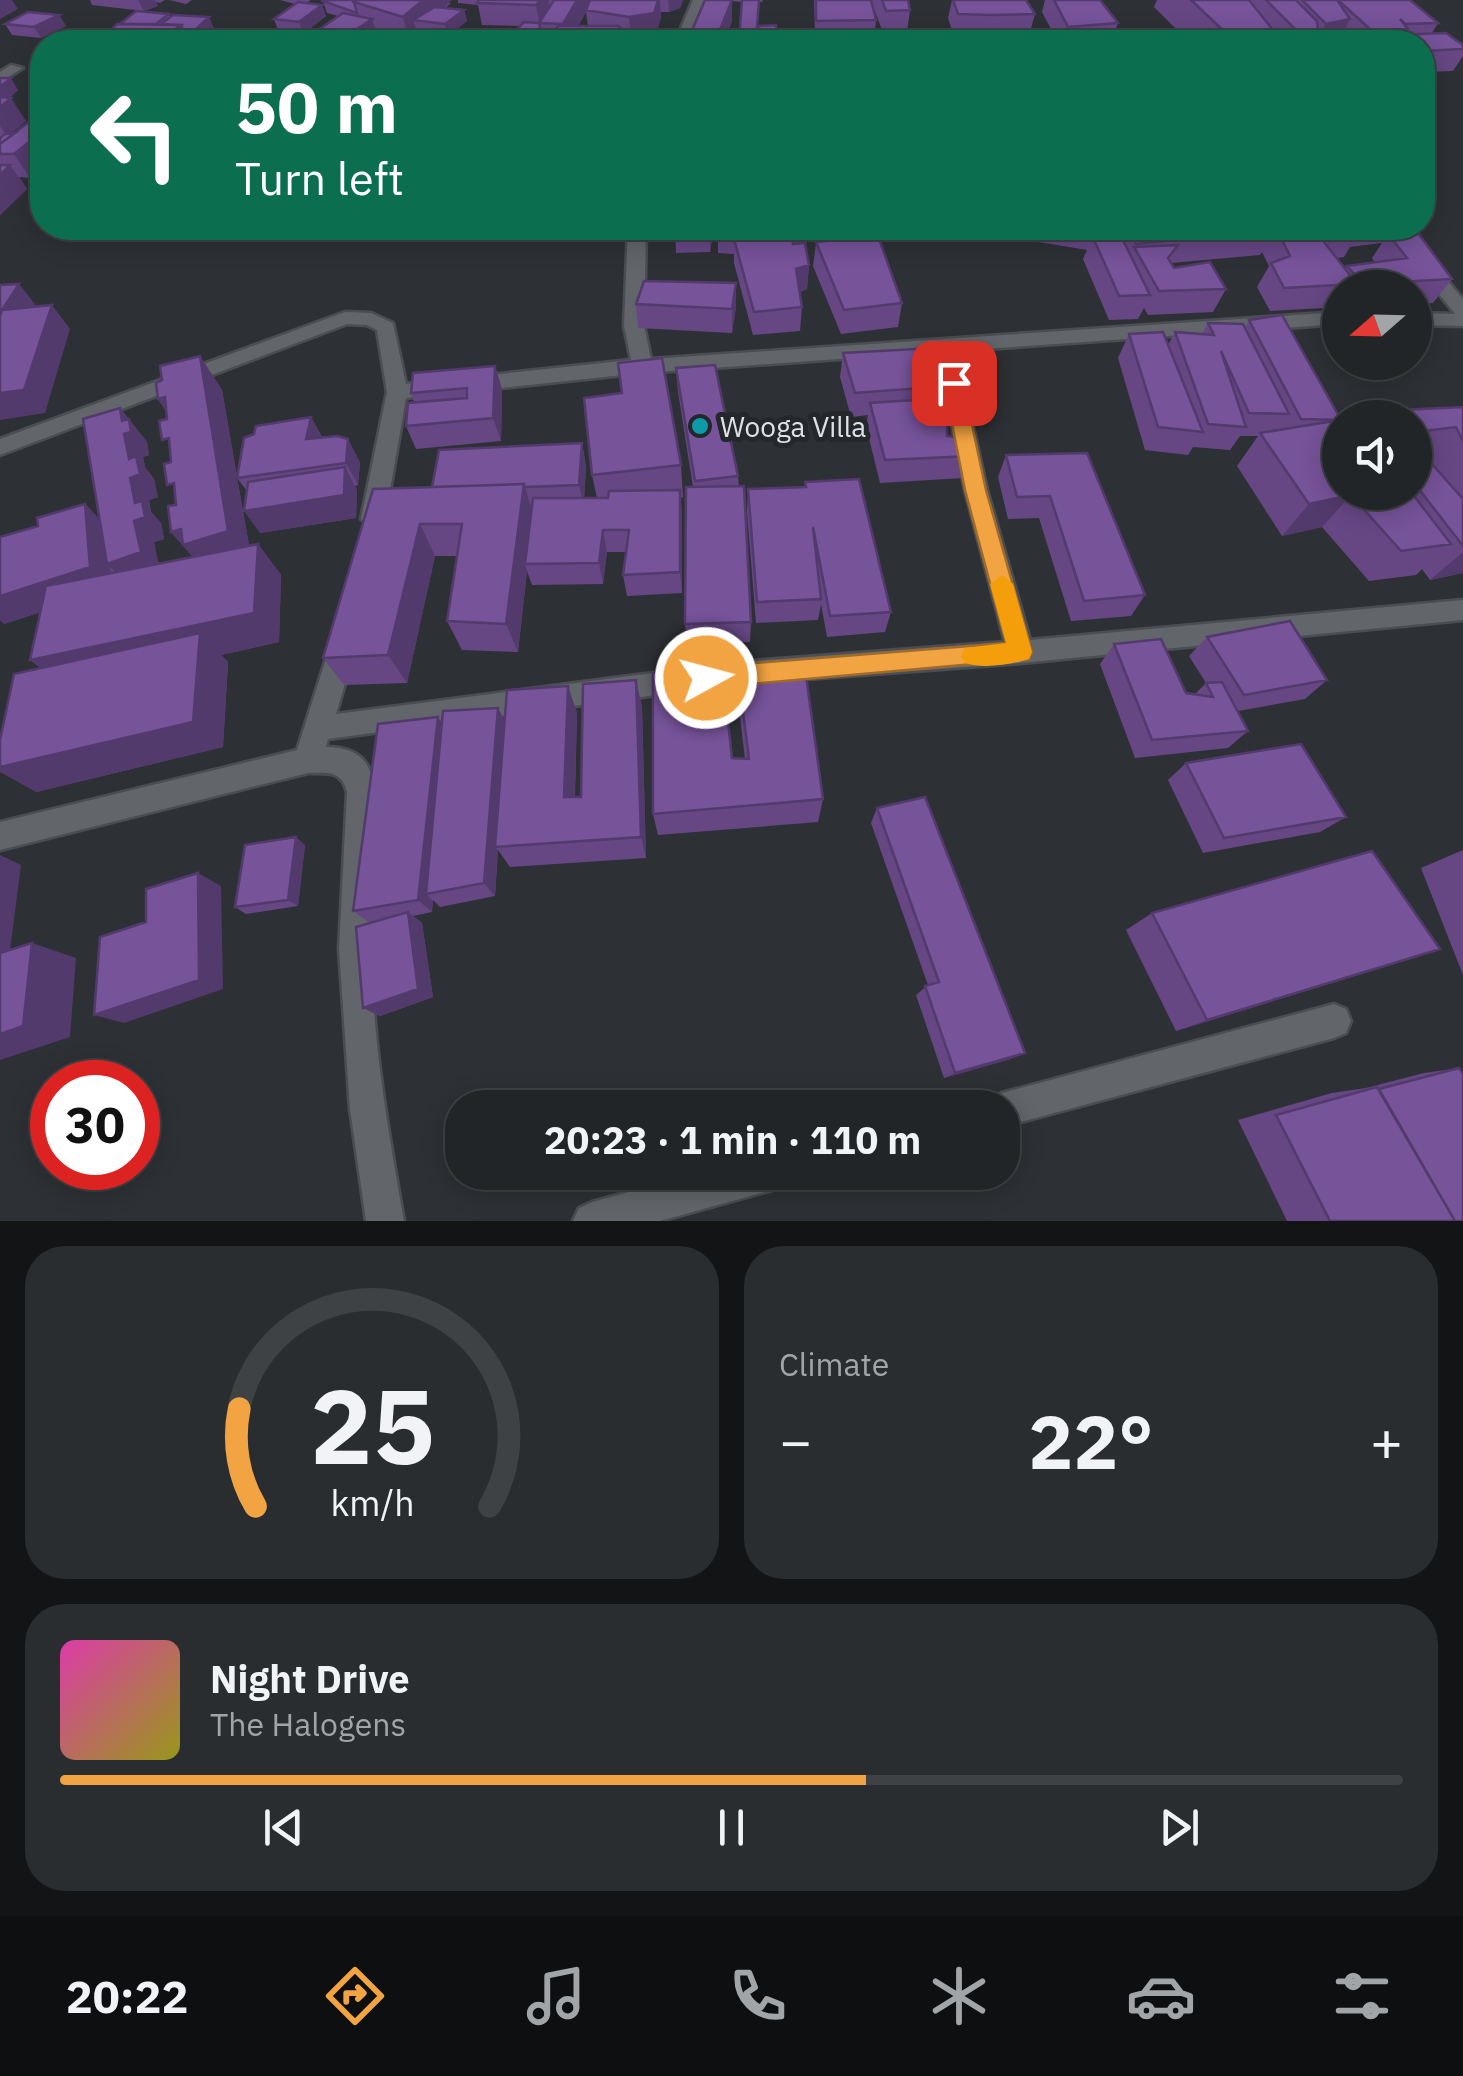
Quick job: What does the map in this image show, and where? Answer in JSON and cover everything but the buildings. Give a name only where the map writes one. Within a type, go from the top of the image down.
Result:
[{"type":"street","points":[[686,30],[700,0]]},
{"type":"street","points":[[0,78],[16,68]]},
{"type":"street","points":[[637,240],[634,326],[642,366]]},
{"type":"street","points":[[1404,240],[1463,311]]},
{"type":"street","points":[[0,447],[344,318],[371,319],[386,327],[397,392],[368,546]]},
{"type":"street","points":[[397,392],[642,366],[946,348],[1322,319]]},
{"type":"street","points":[[1432,319],[1463,320]]},
{"type":"street","points":[[946,348],[976,490],[1020,652]]},
{"type":"street","points":[[320,728],[738,673],[1020,652],[1463,610]]},
{"type":"street","points":[[308,760],[350,620]]},
{"type":"street","points":[[0,836],[146,804],[308,760],[341,760],[356,772],[361,792],[354,949],[367,1108],[385,1221]]},
{"type":"street","points":[[1020,1105],[1334,1021]]},
{"type":"street","points":[[592,1221],[706,1190]]},
{"type":"slow traffic","points":[[973,656],[1020,652],[1002,584]]},
{"type":"place","name":"Wooga Villa","points":[[700,426]]},
{"type":"route","points":[[706,678],[1020,652],[976,490],[954,383]]}]
